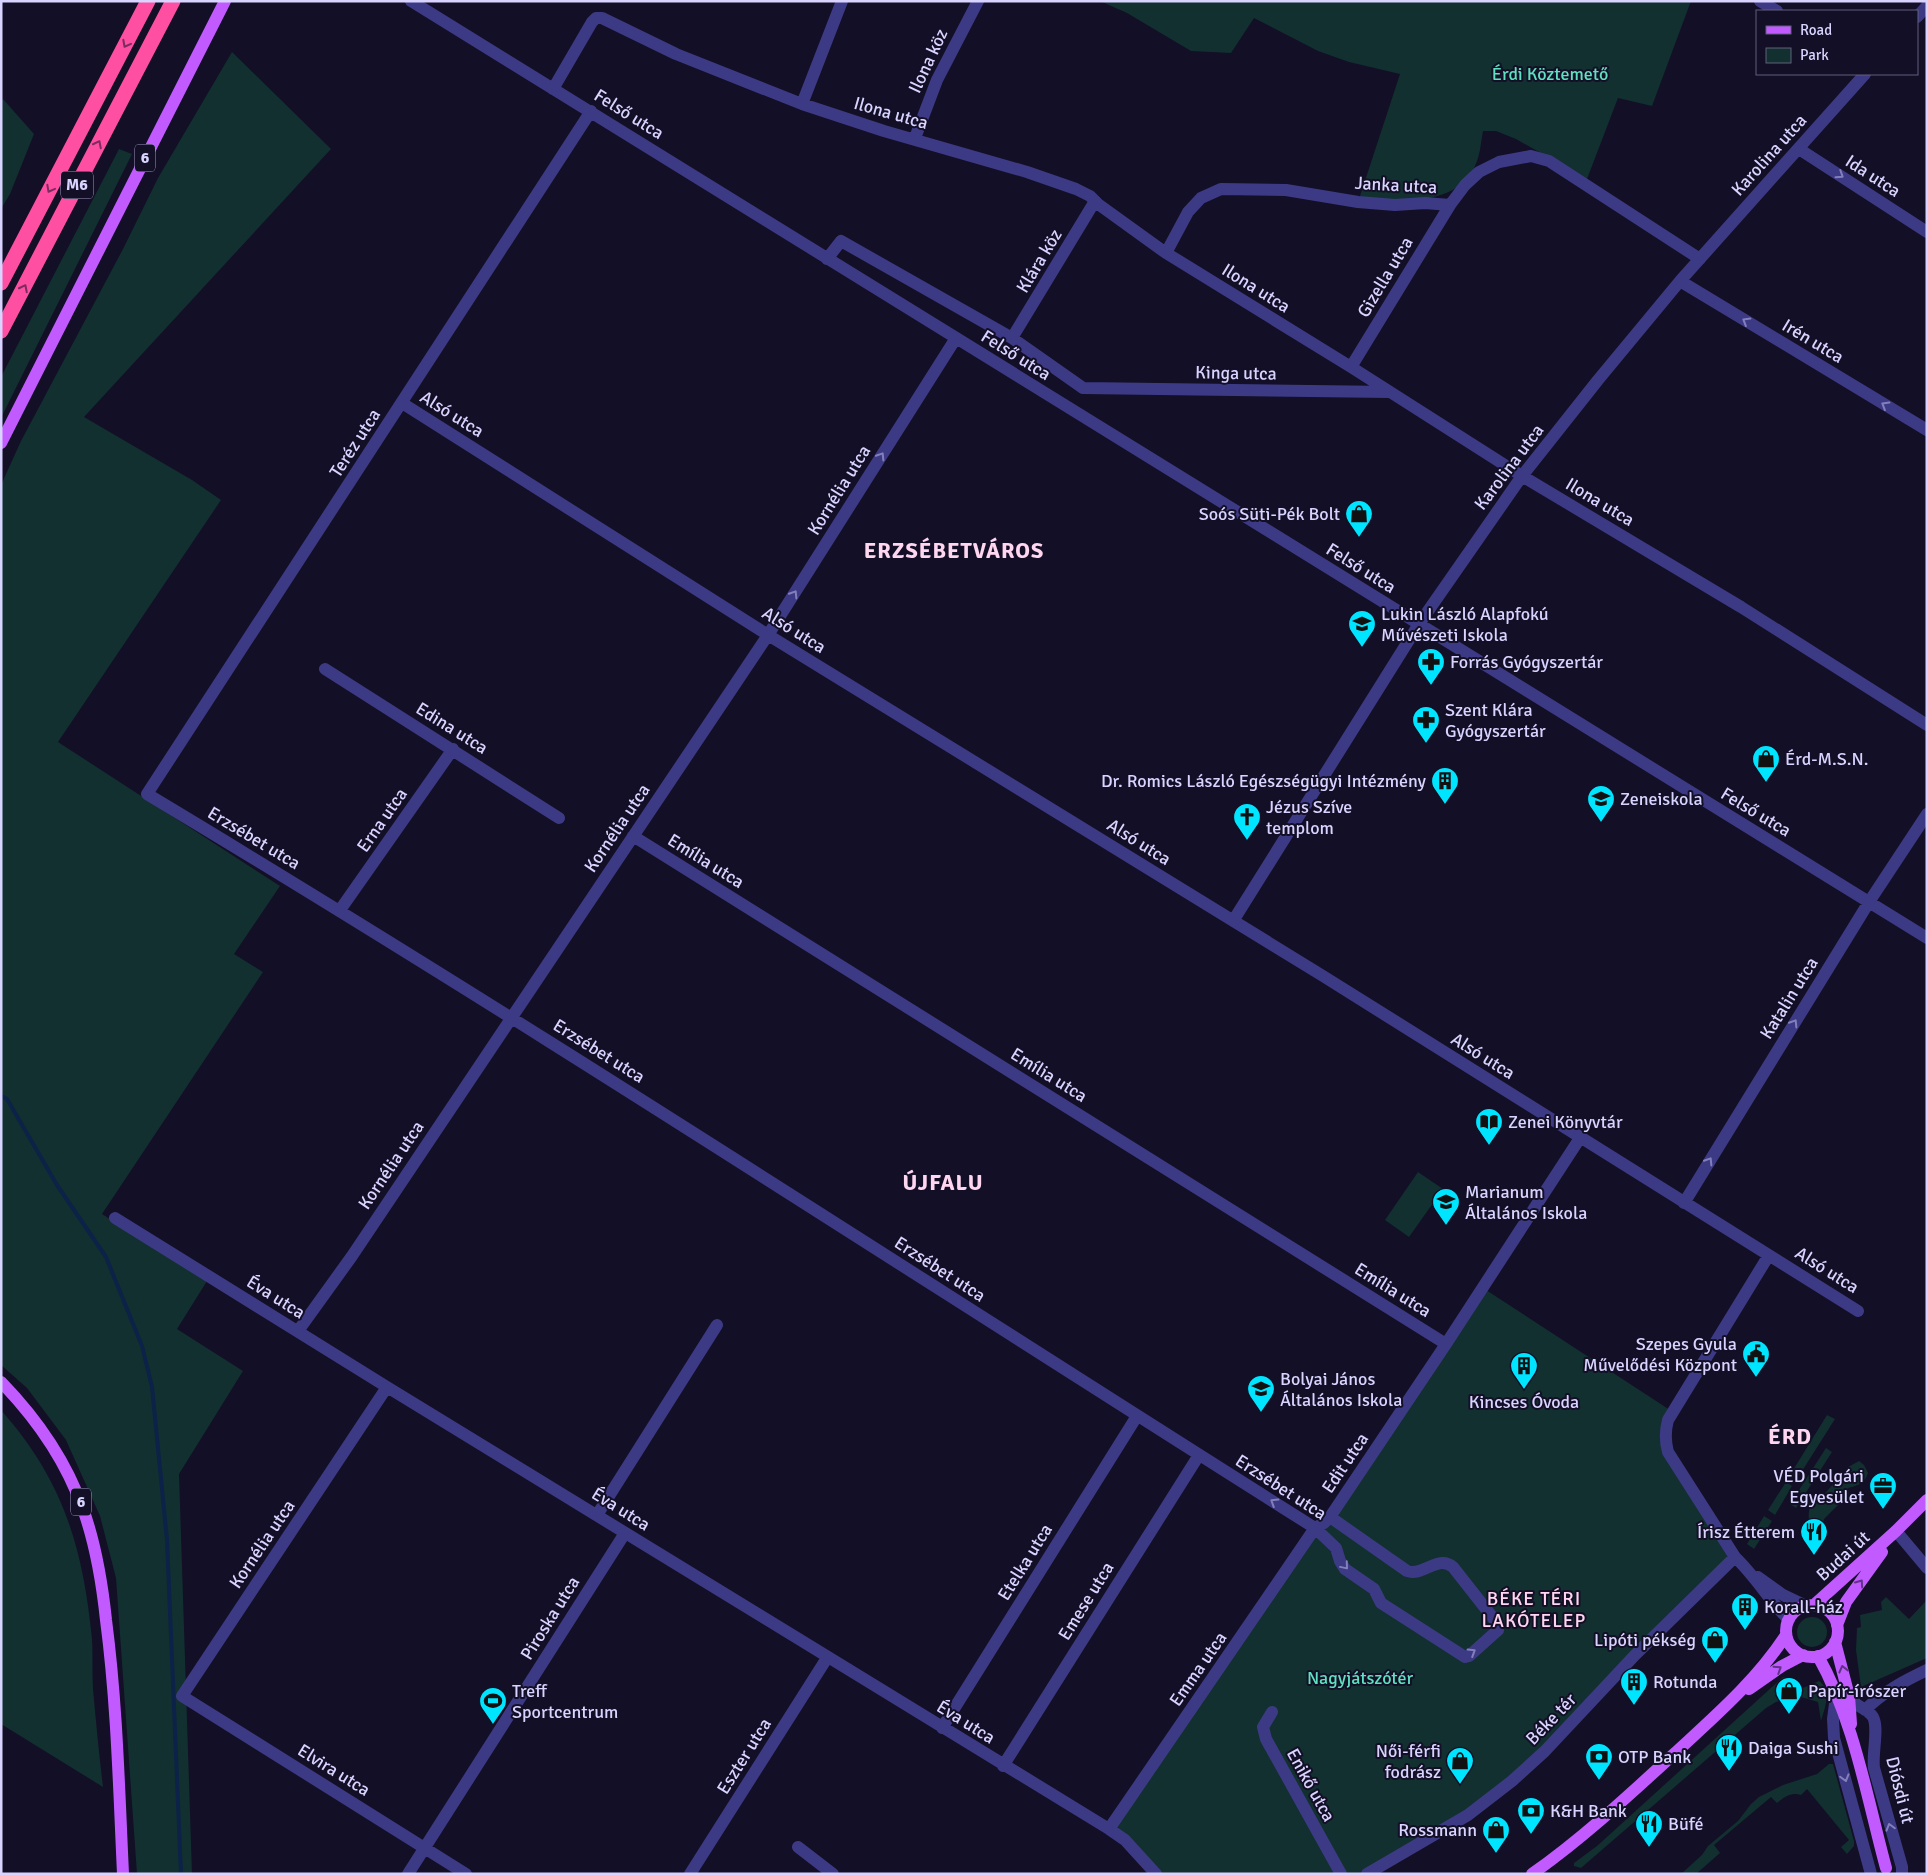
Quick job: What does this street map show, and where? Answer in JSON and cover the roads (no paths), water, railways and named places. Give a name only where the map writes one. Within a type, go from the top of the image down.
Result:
[{"type":"highway","name":"M6","points":[[1,283],[148,1]]},
{"type":"highway","name":"M6","points":[[1,331],[172,1]]},
{"type":"main road","name":"6","points":[[1,443],[225,1]]},
{"type":"main road","name":"6","points":[[1,1382],[33,1419],[60,1460],[83,1509],[97,1556],[110,1644],[117,1728],[122,1874]]},
{"type":"main road","name":"Budai út","points":[[1810,1606],[1896,1531],[1927,1500]]},
{"type":"main road","name":"Budai út","points":[[1837,1625],[1846,1602],[1896,1531]]},
{"type":"main road","points":[[1532,1874],[1603,1818],[1726,1705],[1769,1660],[1786,1635],[1789,1620],[1793,1613],[1810,1606],[1829,1611],[1837,1625],[1838,1634],[1835,1642],[1825,1653],[1818,1656],[1803,1655],[1795,1651],[1789,1644],[1786,1635]]},
{"type":"main road","name":"Diósdi út","points":[[1835,1642],[1843,1696],[1853,1742],[1886,1868]]},
{"type":"main road","points":[[1726,1705],[1782,1666],[1803,1655]]},
{"type":"main road","name":"Diósdi út","points":[[1818,1656],[1843,1696]]},
{"type":"street","name":"Felső utca","points":[[411,1],[1927,938]]},
{"type":"street","points":[[802,104],[842,1]]},
{"type":"street","name":"Ilona köz","points":[[915,138],[937,80],[978,1]]},
{"type":"street","points":[[1760,1],[1775,10]]},
{"type":"street","points":[[1918,16],[1927,6]]},
{"type":"street","name":"Ilona utca","points":[[553,89],[592,22],[596,18],[602,18],[676,54],[802,104],[1076,189],[1090,196],[1166,254],[1351,367],[1522,476],[1741,607],[1927,725]]},
{"type":"street","name":"Karolina utca","points":[[1233,921],[1419,624],[1522,476],[1680,281],[1864,75]]},
{"type":"street","name":"Teréz utca","points":[[147,794],[591,111]]},
{"type":"street","name":"Ida utca","points":[[1799,148],[1927,232]]},
{"type":"street","name":"Janka utca","points":[[1166,254],[1188,212],[1201,198],[1221,189],[1286,190],[1358,202],[1396,205],[1450,205],[1465,185],[1478,172],[1499,162],[1531,156],[1549,160],[1700,259]]},
{"type":"street","name":"Klára köz","points":[[1012,338],[1095,201]]},
{"type":"street","name":"Gizella utca","points":[[1351,367],[1450,205]]},
{"type":"street","name":"Felső utca","points":[[827,259],[841,241],[1012,338],[1082,388]]},
{"type":"street","name":"Irén utca","points":[[1680,281],[1927,430]]},
{"type":"street","name":"Kornélia utca","points":[[298,1331],[352,1256],[768,635],[956,338]]},
{"type":"street","name":"Kinga utca","points":[[1082,388],[1390,392]]},
{"type":"street","name":"Alsó utca","points":[[402,403],[768,635],[1233,921],[1858,1311]]},
{"type":"street","name":"Edina utca","points":[[325,669],[559,818]]},
{"type":"street","name":"Erna utca","points":[[340,910],[453,749]]},
{"type":"street","name":"Erzsébet utca","points":[[147,794],[340,910],[512,1017],[1315,1528],[1336,1548],[1345,1569],[1374,1589],[1381,1603],[1465,1657],[1469,1656],[1498,1630],[1496,1623],[1454,1566],[1448,1562],[1441,1562],[1412,1572],[1406,1570],[1330,1517]]},
{"type":"street","name":"Katalin utca","points":[[1684,1203],[1869,902],[1927,814]]},
{"type":"street","name":"Emília utca","points":[[633,836],[1446,1344]]},
{"type":"street","name":"Edit utca","points":[[1315,1528],[1324,1524],[1330,1517],[1446,1344],[1580,1138]]},
{"type":"street","name":"Éva utca","points":[[114,1218],[827,1658],[1109,1829],[1125,1840],[1156,1874]]},
{"type":"street","points":[[1770,1255],[1682,1396],[1665,1428],[1668,1452],[1735,1557],[1749,1571],[1773,1604],[1789,1620]]},
{"type":"street","points":[[597,1515],[717,1325]]},
{"type":"street","name":"Kornélia utca","points":[[182,1696],[387,1387]]},
{"type":"street","name":"Etelka utca","points":[[942,1728],[1137,1416]]},
{"type":"street","name":"Emese utca","points":[[1003,1766],[1199,1455]]},
{"type":"street","name":"Emma utca","points":[[1109,1829],[1315,1528]]},
{"type":"street","points":[[1896,1531],[1927,1568]]},
{"type":"street","name":"Piroska utca","points":[[408,1874],[625,1533]]},
{"type":"street","name":"Béke tér","points":[[1367,1874],[1468,1815],[1512,1781],[1545,1751],[1635,1655],[1735,1557]]},
{"type":"street","points":[[1749,1571],[1783,1595],[1810,1606]]},
{"type":"street","name":"Eszter utca","points":[[690,1874],[827,1658]]},
{"type":"street","points":[[1865,1710],[1878,1697],[1890,1689],[1927,1670]]},
{"type":"street","name":"Elvira utca","points":[[182,1696],[466,1874]]},
{"type":"street","name":"Diósdi út","points":[[1871,1874],[1834,1738],[1833,1719],[1843,1696],[1865,1710],[1872,1717],[1875,1726],[1872,1757],[1874,1768],[1902,1867],[1902,1874]]},
{"type":"street","name":"Enikő utca","points":[[1272,1712],[1263,1727],[1266,1739],[1341,1874]]},
{"type":"street","points":[[798,1847],[834,1874]]},
{"type":"waterway","points":[[1,1096],[7,1099],[57,1185],[106,1257],[142,1346],[152,1387],[167,1540],[181,1874]]},
{"type":"place","name":"Soós Süti-Pék Bolt","points":[[1359,538]]},
{"type":"place","name":"Lukin László Alapfokú Művészeti Iskola","points":[[1362,648]]},
{"type":"place","name":"Forrás Gyógyszertár","points":[[1431,686]]},
{"type":"place","name":"Szent Klára Gyógyszertár","points":[[1426,744]]},
{"type":"place","name":"Érd-M.S.N.","points":[[1766,783]]},
{"type":"place","name":"Dr. Romics László Egészségügyi Intézmény","points":[[1445,805]]},
{"type":"place","name":"Zeneiskola","points":[[1601,823]]},
{"type":"place","name":"Jézus Szíve templom","points":[[1247,841]]},
{"type":"place","name":"Zenei Könyvtár","points":[[1489,1146]]},
{"type":"place","name":"Marianum Általános Iskola","points":[[1446,1226]]},
{"type":"place","name":"Szepes Gyula Művelődési Központ","points":[[1756,1378]]},
{"type":"place","name":"Kincses Óvoda","points":[[1524,1390]]},
{"type":"place","name":"Bolyai János Általános Iskola","points":[[1261,1413]]},
{"type":"place","name":"VÉD Polgári Egyesület","points":[[1883,1510]]},
{"type":"place","name":"Írisz Étterem","points":[[1814,1556]]},
{"type":"place","name":"Korall-ház","points":[[1745,1631]]},
{"type":"place","name":"Lipóti pékség","points":[[1715,1664]]},
{"type":"place","name":"Rotunda","points":[[1634,1706]]},
{"type":"place","name":"Papír-írószer","points":[[1789,1715]]},
{"type":"place","name":"Treff Sportcentrum","points":[[493,1725]]},
{"type":"place","name":"Daiga Sushi","points":[[1729,1772]]},
{"type":"place","name":"OTP Bank","points":[[1599,1781]]},
{"type":"place","name":"Női-férfi fodrász","points":[[1460,1785]]},
{"type":"place","name":"K&H Bank","points":[[1531,1835]]},
{"type":"place","name":"Büfé","points":[[1649,1848]]},
{"type":"place","name":"Rossmann","points":[[1496,1854]]},
{"type":"district","name":"ERZSÉBETVÁROS","points":[[954,550]]},
{"type":"district","name":"ÚJFALU","points":[[943,1182]]},
{"type":"district","name":"ÉRD","points":[[1790,1436]]},
{"type":"district","name":"BÉKE TÉRI LAKÓTELEP","points":[[1534,1610]]},
{"type":"park label","name":"Érdi Köztemető","points":[[1550,74]]},
{"type":"park label","name":"Nagyjátszótér","points":[[1360,1678]]}]
